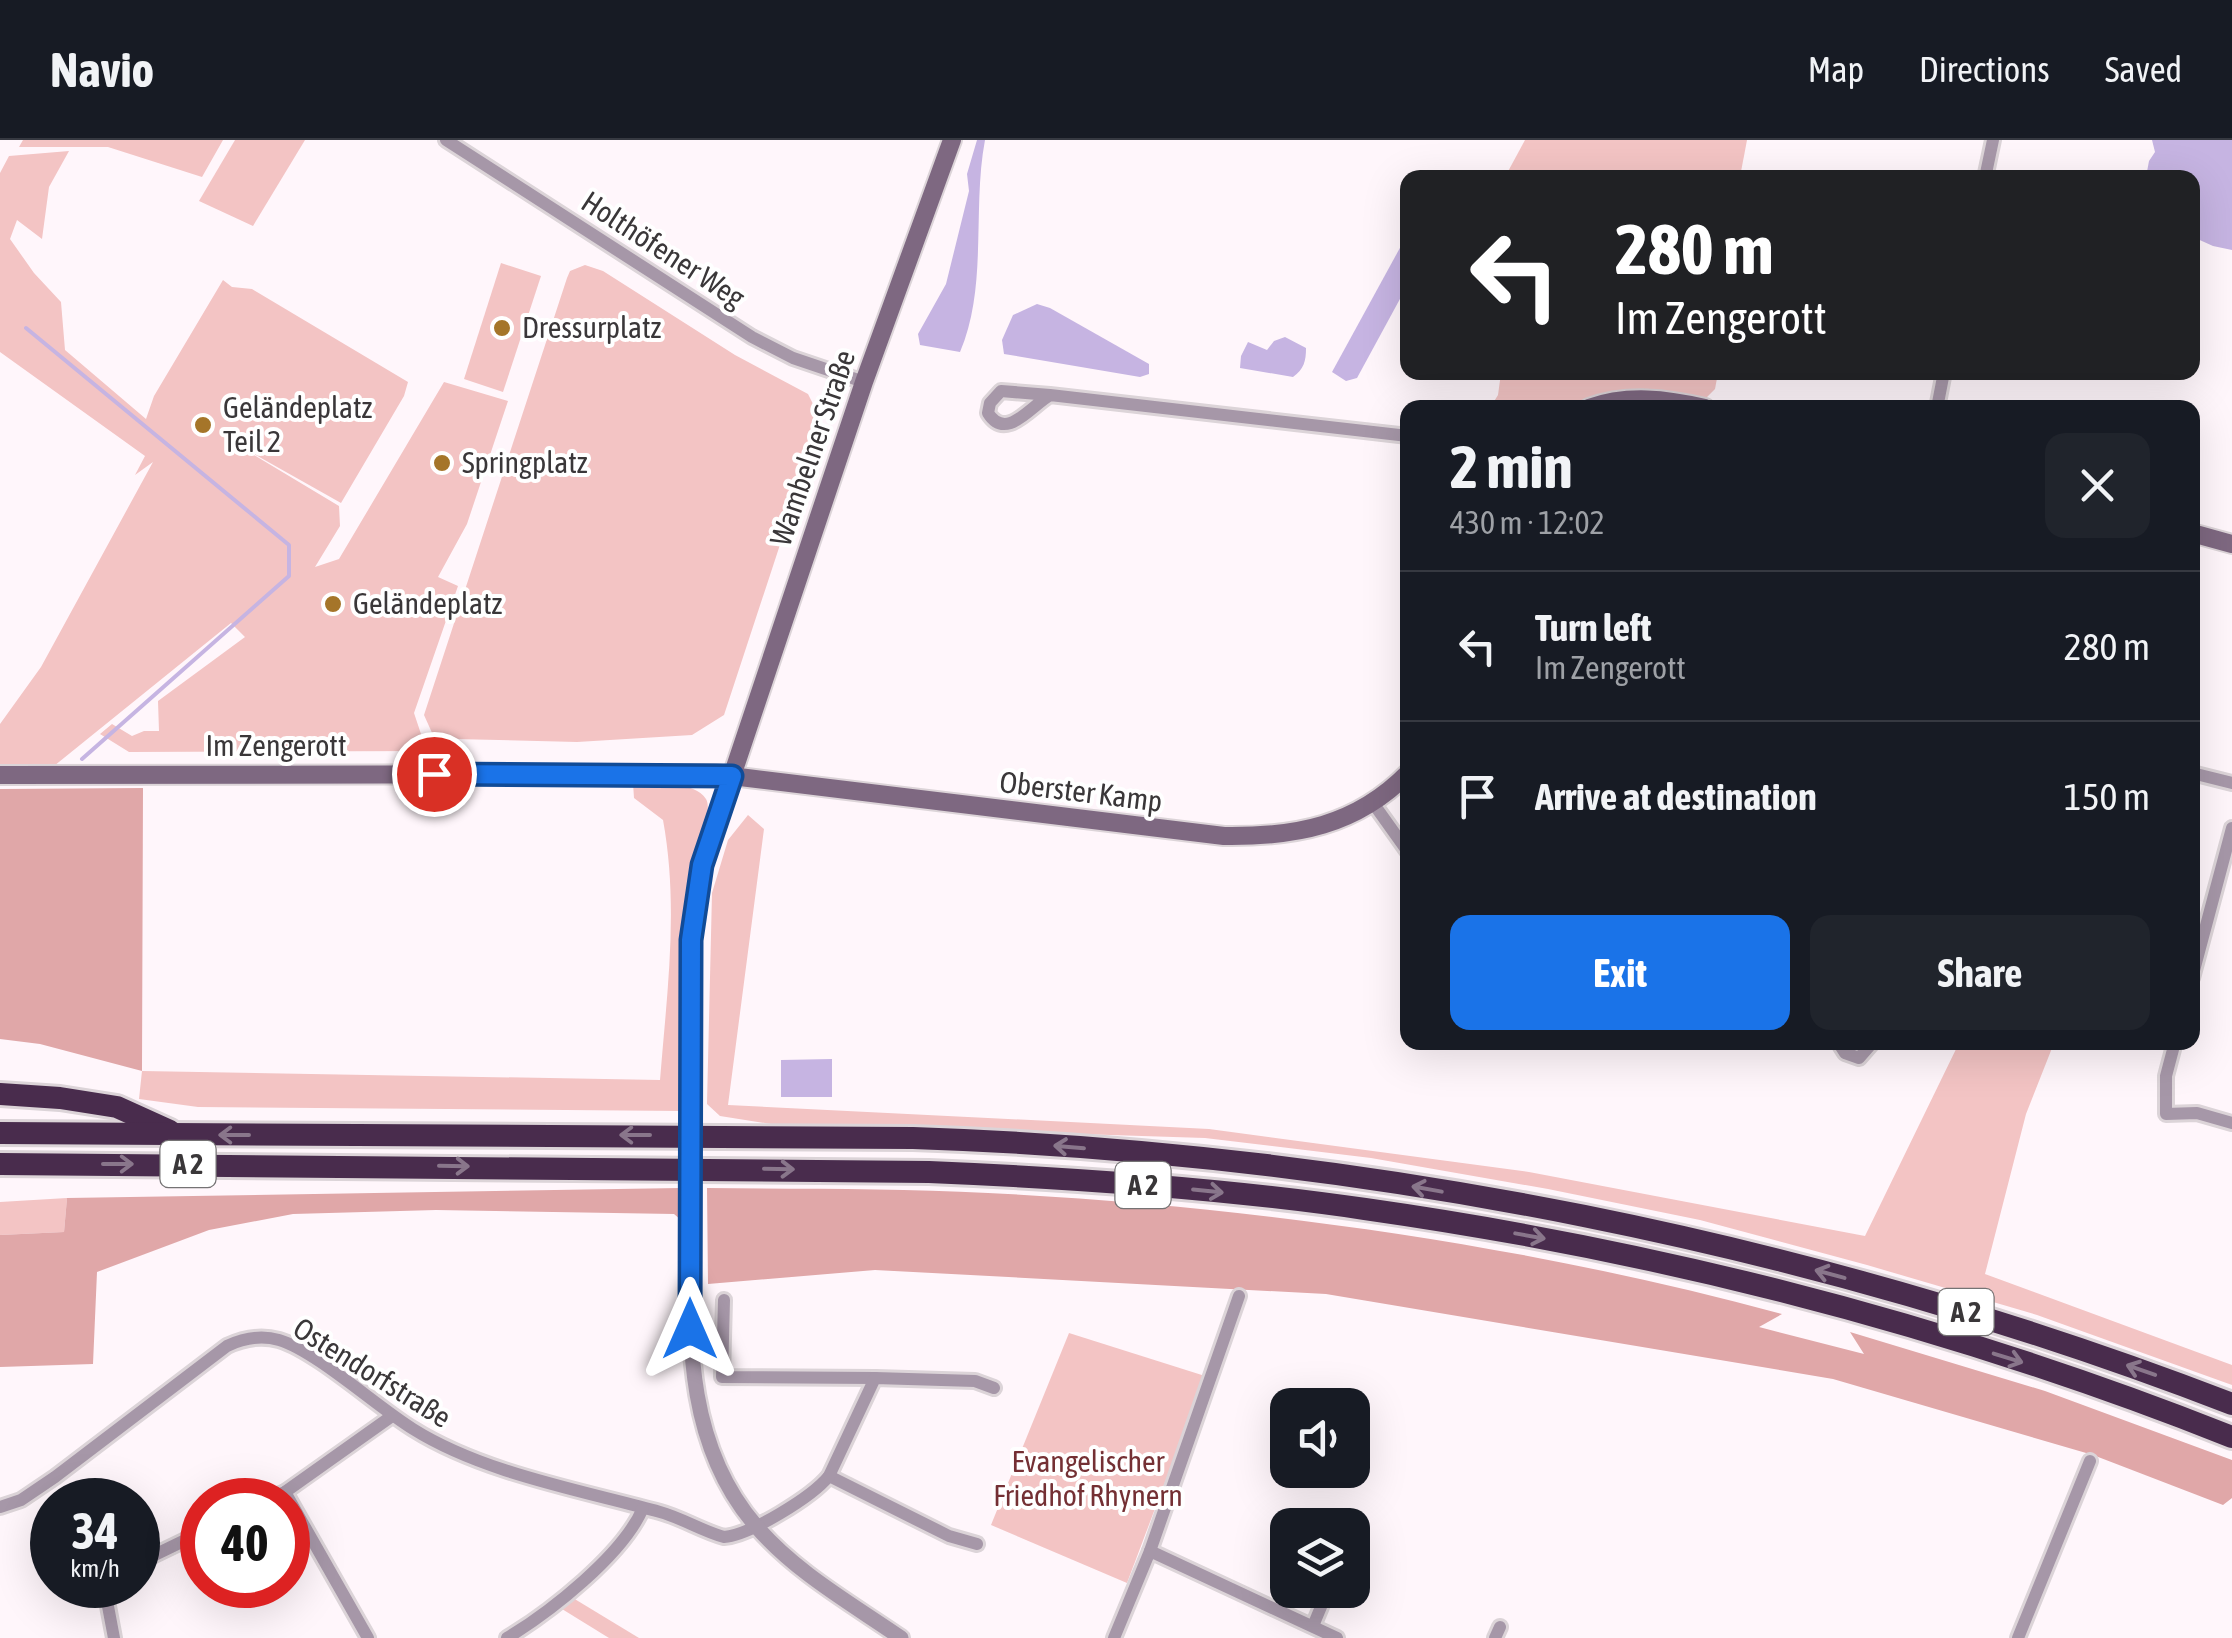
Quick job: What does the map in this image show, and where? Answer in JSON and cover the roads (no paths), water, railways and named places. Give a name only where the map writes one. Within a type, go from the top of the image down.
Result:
[{"type":"highway","points":[[0,1094],[117,1107],[177,1135]]},
{"type":"highway","name":"A 2","points":[[0,1133],[768,1135],[982,1140],[1361,1178],[1695,1238],[1944,1305],[2073,1346],[2232,1404]]},
{"type":"highway","name":"A 2","points":[[0,1164],[929,1172],[1068,1178],[1364,1208],[1545,1238],[1828,1304],[2055,1372],[2232,1437]]},
{"type":"main road","name":"Wambelner Straße","points":[[732,776],[864,382],[952,140]]},
{"type":"main road","points":[[1621,400],[1664,400]]},
{"type":"main road","points":[[2200,535],[2232,544]]},
{"type":"main road","name":"Im Zengerott","points":[[0,775],[732,776]]},
{"type":"main road","name":"Oberster Kamp","points":[[732,776],[1224,836],[1272,837],[1308,830],[1373,803],[1400,780]]},
{"type":"street","name":"Holthöfener Weg","points":[[446,140],[752,337],[793,358],[864,382]]},
{"type":"street","points":[[1987,170],[1993,140]]},
{"type":"street","points":[[1050,395],[1400,435]]},
{"type":"street","points":[[2200,775],[2232,783]]},
{"type":"street","points":[[732,776],[696,892],[691,940],[690,1352],[696,1398],[720,1472],[756,1526],[794,1562],[902,1638]]},
{"type":"street","points":[[1373,803],[1400,841]]},
{"type":"street","points":[[2200,948],[2232,828]]},
{"type":"street","points":[[1843,1050],[1858,1058],[1866,1050]]},
{"type":"street","points":[[2173,1050],[2166,1076],[2166,1114],[2197,1113],[2232,1123]]},
{"type":"street","points":[[1114,1638],[1150,1551],[1239,1296]]},
{"type":"street","points":[[724,1300],[722,1377],[976,1380],[994,1388]]},
{"type":"street","name":"Ostendorfstraße","points":[[0,1508],[21,1500],[228,1346],[241,1340],[279,1340],[300,1350],[392,1416],[458,1454],[642,1508],[724,1537],[756,1526]]},
{"type":"street","points":[[756,1526],[808,1497],[829,1476],[875,1378]]},
{"type":"street","points":[[305,1478],[392,1416]]},
{"type":"street","points":[[2018,1638],[2090,1461]]},
{"type":"street","points":[[829,1476],[948,1536],[978,1544]]},
{"type":"street","points":[[507,1638],[550,1611],[586,1577],[636,1525],[642,1508]]},
{"type":"street","points":[[310,1536],[368,1638]]},
{"type":"street","points":[[1150,1551],[1337,1638]]},
{"type":"street","points":[[108,1608],[114,1638]]},
{"type":"street","points":[[1314,1626],[1321,1608]]},
{"type":"waterway","points":[[26,328],[289,545],[289,576],[82,759]]},
{"type":"place","name":"Dressurplatz","points":[[502,328]]},
{"type":"place","name":"Geländeplatz Teil 2","points":[[203,425]]},
{"type":"place","name":"Springplatz","points":[[442,463]]},
{"type":"place","name":"Geländeplatz","points":[[333,604]]},
{"type":"park label","name":"Evangelischer Friedhof Rhynern","points":[[1088,1479]]}]
